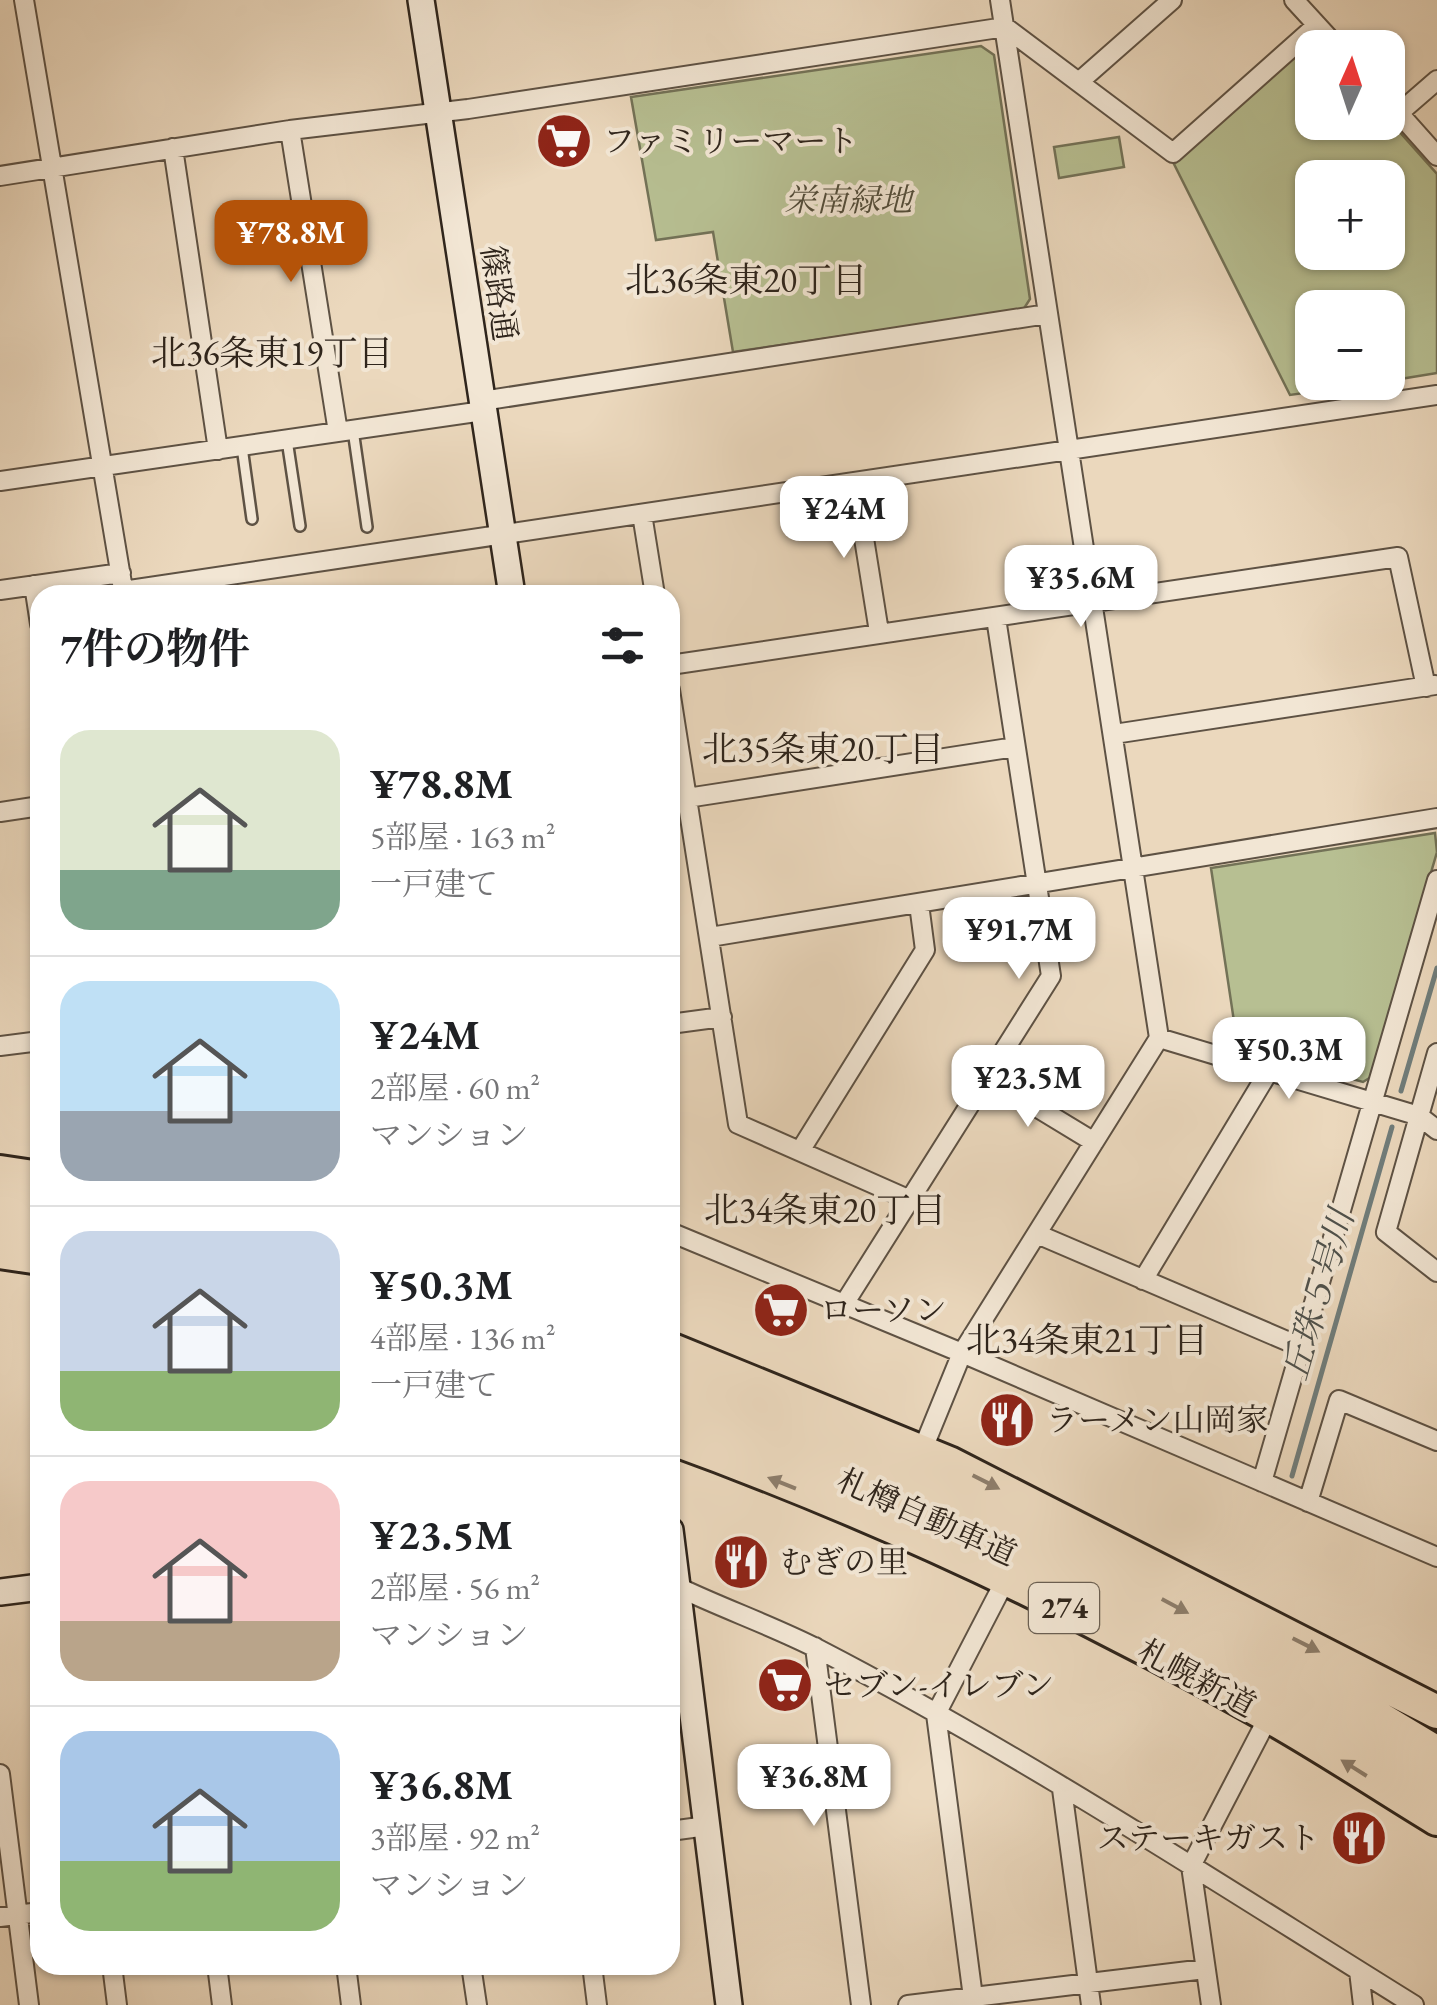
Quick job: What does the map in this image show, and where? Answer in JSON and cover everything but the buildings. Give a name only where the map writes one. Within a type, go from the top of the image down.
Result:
[{"type":"highway","points":[[0,1172],[30,1176]]},
{"type":"highway","points":[[0,1201],[30,1206]]},
{"type":"highway","points":[[0,1229],[30,1234]]},
{"type":"highway","points":[[0,1252],[30,1256]]},
{"type":"highway","name":"274","points":[[680,1353],[922,1451],[1437,1712]]},
{"type":"highway","name":"札樽自動車道","points":[[680,1387],[882,1466],[1082,1556],[1278,1660],[1437,1754]]},
{"type":"highway","name":"札樽自動車道","points":[[680,1416],[888,1498],[1070,1582],[1266,1684],[1437,1786]]},
{"type":"highway","name":"札幌新道","points":[[680,1442],[1006,1580],[1270,1716],[1437,1819]]},
{"type":"street","points":[[24,0],[123,585]]},
{"type":"street","name":"篠路通","points":[[421,0],[510,585]]},
{"type":"street","points":[[922,1451],[962,1353],[1159,1038],[1000,0]]},
{"type":"street","points":[[1080,80],[1172,0]]},
{"type":"street","points":[[1294,0],[1322,30]]},
{"type":"street","points":[[0,176],[1005,27],[1173,153],[1317,25]]},
{"type":"street","points":[[1405,100],[1437,80]]},
{"type":"street","points":[[1405,120],[1437,156]]},
{"type":"street","points":[[290,130],[346,431]]},
{"type":"street","points":[[174,148],[218,450]]},
{"type":"street","points":[[0,481],[346,431],[1048,314]]},
{"type":"street","points":[[130,585],[502,535],[1437,395]]},
{"type":"street","points":[[854,482],[879,632]]},
{"type":"street","points":[[642,514],[653,585]]},
{"type":"street","points":[[680,663],[1398,558],[1431,686],[1114,734]]},
{"type":"street","points":[[0,590],[30,586]]},
{"type":"street","points":[[844,1304],[1050,976],[996,618]]},
{"type":"street","points":[[687,798],[1016,747]]},
{"type":"street","points":[[680,754],[738,1124],[910,1200]]},
{"type":"street","points":[[0,812],[30,808]]},
{"type":"street","points":[[710,937],[1437,818]]},
{"type":"street","points":[[1262,1482],[1437,880]]},
{"type":"street","points":[[800,1152],[925,950],[919,904]]},
{"type":"street","points":[[680,1023],[722,1017]]},
{"type":"street","points":[[1159,1038],[1419,1116],[1437,1130]]},
{"type":"street","points":[[0,1042],[30,1041]]},
{"type":"street","points":[[1437,1053],[1386,1232],[1437,1272]]},
{"type":"street","points":[[1143,1280],[1269,1071]]},
{"type":"street","points":[[987,1077],[1094,1142]]},
{"type":"street","points":[[1036,1234],[1301,1347]]},
{"type":"street","points":[[680,1236],[1437,1557]]},
{"type":"street","points":[[1308,1502],[1339,1400],[1436,1439]]},
{"type":"street","points":[[974,2001],[936,1714],[1006,1580]]},
{"type":"street","points":[[680,1583],[815,1647],[936,1714],[1414,2005]]},
{"type":"street","points":[[0,1592],[30,1588]]},
{"type":"street","points":[[680,1618],[729,2005]]},
{"type":"street","points":[[815,1647],[860,2005]]},
{"type":"street","points":[[1211,2005],[1191,1866],[1270,1716]]},
{"type":"street","points":[[0,1774],[9,1916],[28,2005]]},
{"type":"street","points":[[1062,1789],[1091,2005]]},
{"type":"street","points":[[680,1830],[708,1826]]},
{"type":"street","points":[[908,2005],[974,2001],[1205,1970]]},
{"type":"street","points":[[1359,1971],[1363,2005]]},
{"type":"street","points":[[113,1975],[117,2005]]},
{"type":"street","points":[[218,1975],[222,2005]]},
{"type":"street","points":[[348,1975],[352,2005]]},
{"type":"street","points":[[473,1975],[477,2005]]},
{"type":"street","points":[[593,1975],[597,2005]]},
{"type":"lane","points":[[346,431],[367,527]]},
{"type":"lane","points":[[286,440],[300,526]]},
{"type":"lane","points":[[242,447],[252,519]]},
{"type":"green space","name":"栄南緑地","points":[[981,46],[994,55],[1030,299],[1023,310],[733,352],[713,232],[656,240],[631,97]]},
{"type":"green space","points":[[1295,56],[1295,140],[1405,138],[1437,174],[1437,373],[1405,378],[1405,290],[1295,290],[1295,394],[1290,395],[1174,164]]},
{"type":"green space","points":[[1119,137],[1124,167],[1059,178],[1054,147]]},
{"type":"green space","points":[[1435,833],[1437,852],[1371,1077],[1363,1082],[1238,1048],[1211,868]]},
{"type":"waterway","name":"丘珠５号川","points":[[1401,1091],[1437,968]]},
{"type":"waterway","name":"丘珠５号川","points":[[1292,1476],[1392,1127]]},
{"type":"place","name":"ファミリーマート","points":[[564,141]]},
{"type":"place","name":"ローソン","points":[[781,1310]]},
{"type":"place","name":"ラーメン山岡家","points":[[1007,1420]]},
{"type":"place","name":"むぎの里","points":[[741,1562]]},
{"type":"place","name":"セブン-イレブン","points":[[785,1685]]},
{"type":"place","name":"ステーキガスト","points":[[1359,1838]]},
{"type":"district","name":"北36条東20丁目","points":[[746,280]]},
{"type":"district","name":"北36条東19丁目","points":[[272,353]]},
{"type":"district","name":"北35条東20丁目","points":[[823,749]]},
{"type":"district","name":"北34条東20丁目","points":[[825,1210]]},
{"type":"district","name":"北34条東21丁目","points":[[1087,1340]]}]
